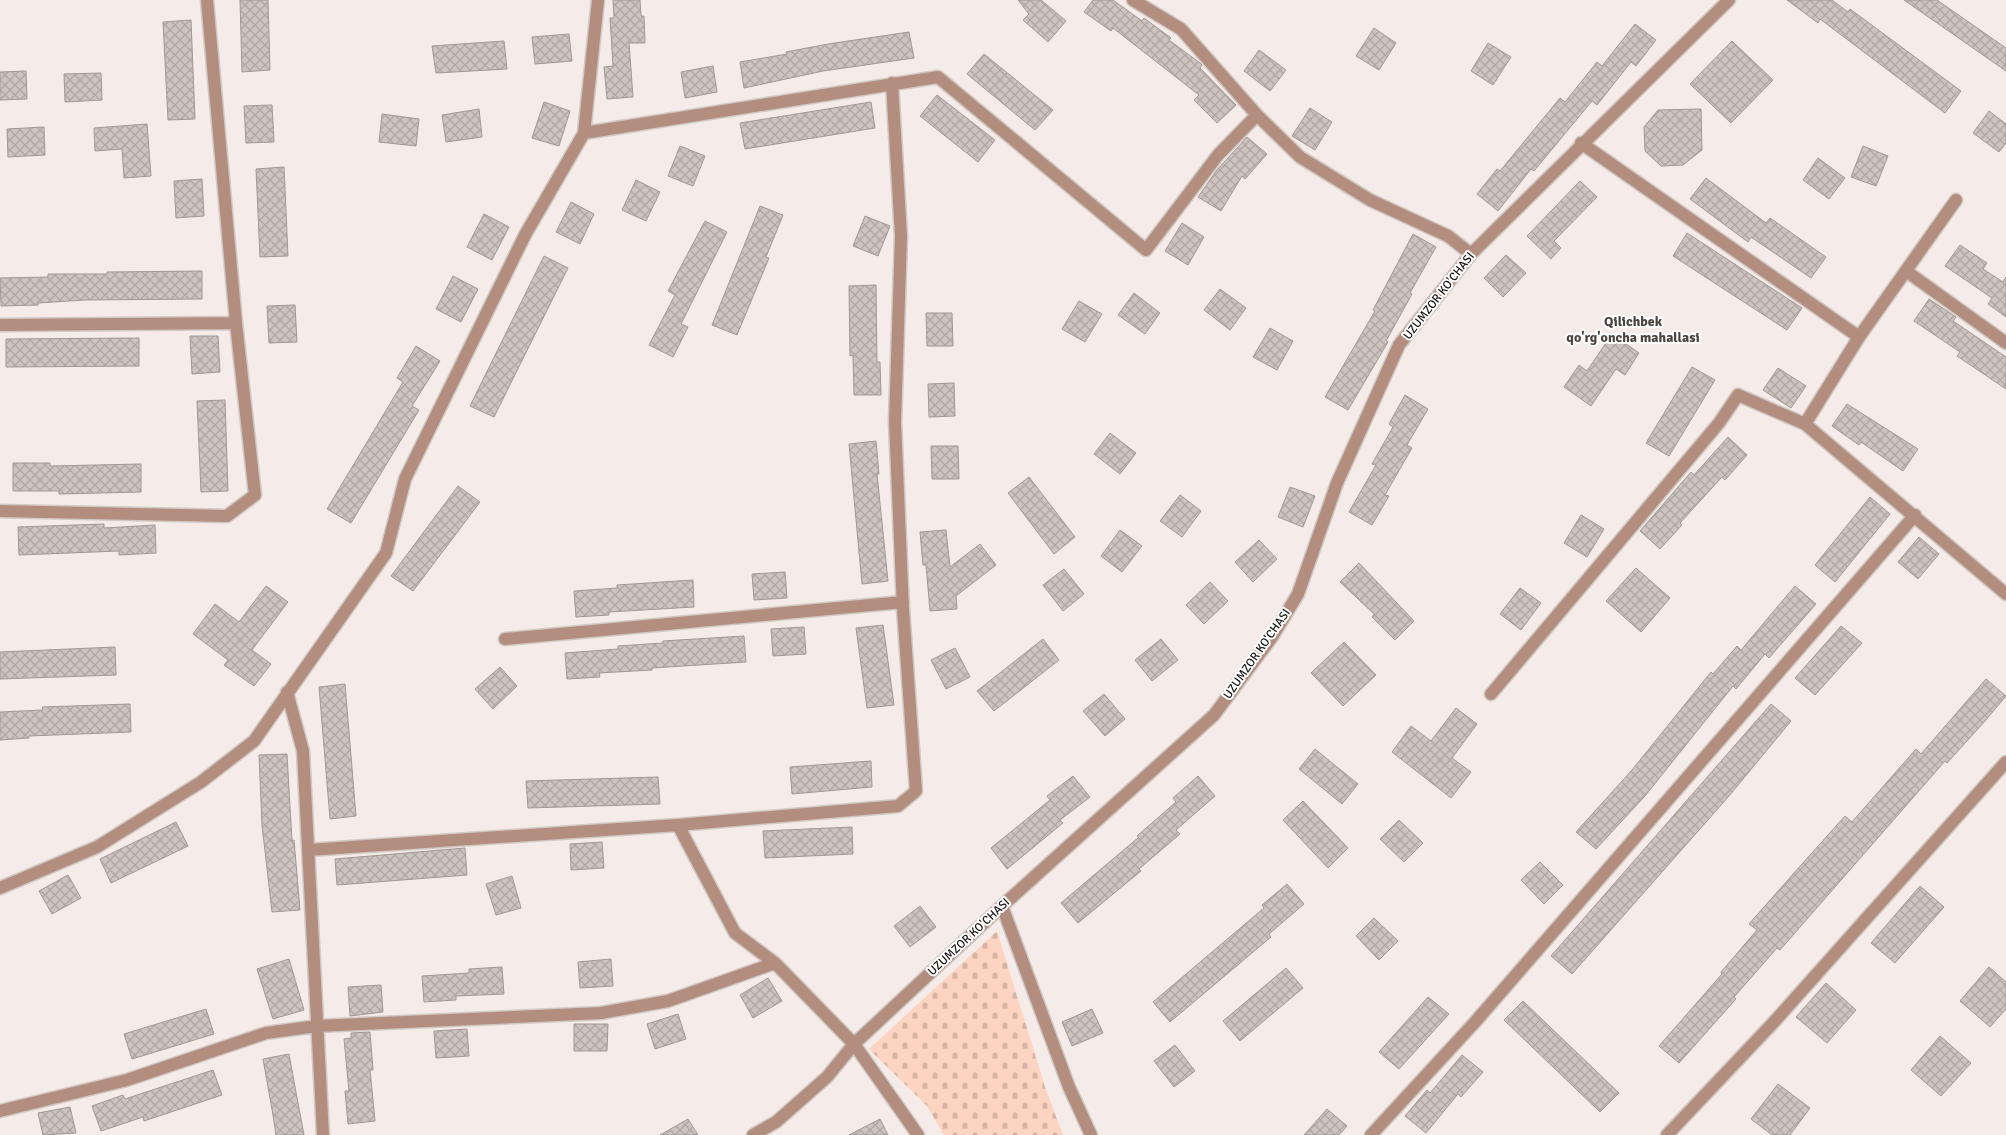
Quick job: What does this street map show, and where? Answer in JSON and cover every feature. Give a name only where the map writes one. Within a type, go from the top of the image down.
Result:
[{"type":"street","points":[[0,511],[226,516],[255,495],[236,323],[207,0]]},
{"type":"street","points":[[0,888],[97,847],[201,782],[254,741],[386,553],[405,479],[525,235],[584,133],[598,0]]},
{"type":"street","points":[[1133,0],[1181,29],[1257,115],[1300,157],[1370,200],[1448,236],[1471,254]]},
{"type":"street","name":"UZUMZOR KO'CHASI","points":[[753,1135],[776,1122],[827,1077],[854,1044],[1002,906],[1214,715],[1272,637],[1298,594],[1337,483],[1399,345],[1471,254],[1581,143],[1728,0]]},
{"type":"street","points":[[584,133],[938,77],[1146,250],[1218,155],[1257,115]]},
{"type":"street","points":[[308,850],[678,825],[898,806],[916,791],[903,602],[895,422],[901,236],[892,83]]},
{"type":"street","points":[[1581,143],[1859,336]]},
{"type":"street","points":[[1805,424],[1859,336],[1956,200]]},
{"type":"street","points":[[1906,270],[2006,343]]},
{"type":"street","points":[[0,324],[236,323]]},
{"type":"street","points":[[1491,694],[1720,423],[1738,395],[1805,424],[2006,594]]},
{"type":"street","points":[[1371,1135],[1482,1014],[1915,516]]},
{"type":"street","points":[[505,639],[903,602]]},
{"type":"street","points":[[287,692],[303,751],[323,1135]]},
{"type":"street","points":[[1667,1135],[1773,1023],[2006,762]]},
{"type":"street","points":[[678,825],[735,933],[775,963],[854,1044],[918,1135]]},
{"type":"street","points":[[1002,906],[1069,1087],[1091,1135]]},
{"type":"street","points":[[0,1111],[127,1080],[266,1034],[317,1026],[600,1012],[668,1001],[775,963]]},
{"type":"green space","points":[[997,931],[1046,1090],[1063,1135],[944,1135],[927,1106],[869,1049]]},
{"type":"building","points":[[240,0],[268,0],[270,70],[242,72]]},
{"type":"building","points":[[613,0],[640,0],[641,16],[644,16],[645,43],[629,43],[633,97],[607,99],[604,67],[613,66],[610,18],[614,18]]},
{"type":"building","points":[[1018,0],[1041,0],[1066,21],[1048,42],[1023,20],[1029,14]]},
{"type":"building","points":[[1093,0],[1113,0],[1142,21],[1144,18],[1200,63],[1202,65],[1200,68],[1236,105],[1217,123],[1194,100],[1199,95],[1113,28],[1111,31],[1084,12]]},
{"type":"building","points":[[1787,0],[1832,0],[1848,12],[1850,9],[1961,91],[1945,113],[1820,19],[1818,23]]},
{"type":"building","points":[[1904,0],[1937,0],[2006,48],[2006,71]]},
{"type":"building","points":[[191,20],[195,119],[168,120],[163,22]]},
{"type":"building","points":[[1635,24],[1656,40],[1636,66],[1631,62],[1597,105],[1592,101],[1534,171],[1531,169],[1498,211],[1477,194],[1497,169],[1500,171],[1560,98],[1565,102],[1597,62],[1602,66]]},
{"type":"building","points":[[1374,28],[1396,43],[1379,70],[1356,56]]},
{"type":"building","points":[[909,32],[914,58],[823,71],[744,88],[740,62],[787,54],[786,52],[828,44]]},
{"type":"building","points":[[569,34],[572,61],[535,64],[532,37]]},
{"type":"building","points":[[504,41],[507,69],[436,73],[432,46]]},
{"type":"building","points":[[1732,41],[1773,80],[1731,123],[1690,84]]},
{"type":"building","points":[[1488,43],[1511,57],[1493,85],[1471,71]]},
{"type":"building","points":[[1259,50],[1286,70],[1270,91],[1244,71]]},
{"type":"building","points":[[984,54],[1053,110],[1035,130],[967,74]]},
{"type":"building","points":[[713,66],[717,92],[685,98],[681,72]]},
{"type":"building","points":[[26,71],[27,99],[0,100],[0,72]]},
{"type":"building","points":[[101,73],[102,100],[65,102],[64,74]]},
{"type":"building","points":[[937,95],[995,140],[978,162],[920,116]]},
{"type":"building","points":[[544,102],[570,111],[559,146],[532,138]]},
{"type":"building","points":[[871,102],[875,128],[745,149],[740,123]]},
{"type":"building","points":[[272,105],[274,142],[246,143],[244,106]]},
{"type":"building","points":[[1310,108],[1332,122],[1315,150],[1292,136]]},
{"type":"building","points":[[479,109],[482,137],[446,142],[442,115]]},
{"type":"building","points":[[1701,109],[1702,150],[1683,165],[1661,166],[1645,151],[1644,127],[1658,110]]},
{"type":"building","points":[[1989,111],[2006,124],[2006,143],[1999,152],[1973,133]]},
{"type":"building","points":[[382,114],[419,119],[416,146],[379,142]]},
{"type":"building","points":[[147,124],[151,176],[124,178],[122,149],[95,151],[94,128]]},
{"type":"building","points":[[44,127],[45,155],[8,157],[7,129]]},
{"type":"building","points":[[1247,137],[1267,154],[1245,179],[1242,176],[1221,211],[1198,197],[1217,170]]},
{"type":"building","points":[[680,146],[705,156],[693,186],[668,176]]},
{"type":"building","points":[[1863,146],[1888,156],[1876,186],[1851,177]]},
{"type":"building","points":[[1818,158],[1845,178],[1829,199],[1803,180]]},
{"type":"building","points":[[284,167],[288,256],[260,257],[256,169]]},
{"type":"building","points":[[1706,178],[1766,223],[1770,218],[1826,257],[1811,278],[1751,237],[1748,242],[1690,199]]},
{"type":"building","points":[[202,179],[204,216],[176,218],[174,181]]},
{"type":"building","points":[[636,180],[660,192],[646,221],[622,210]]},
{"type":"building","points":[[1580,181],[1597,197],[1554,241],[1561,248],[1551,259],[1527,236]]},
{"type":"building","points":[[571,202],[594,214],[580,244],[556,232]]},
{"type":"building","points":[[760,206],[783,215],[766,257],[769,258],[737,335],[712,325]]},
{"type":"building","points":[[484,214],[509,227],[492,260],[467,247]]},
{"type":"building","points":[[865,216],[890,226],[878,256],[853,246]]},
{"type":"building","points":[[705,221],[727,232],[681,324],[688,327],[673,357],[649,345],[675,295],[668,291]]},
{"type":"building","points":[[1182,223],[1204,237],[1188,265],[1165,251]]},
{"type":"building","points":[[1687,233],[1802,308],[1787,330],[1673,256]]},
{"type":"building","points":[[1413,234],[1436,247],[1410,293],[1412,294],[1386,341],[1388,342],[1348,410],[1325,397],[1375,311],[1373,310]]},
{"type":"building","points":[[1960,245],[1987,263],[1983,269],[2003,282],[2006,277],[2006,317],[1988,304],[1992,298],[1945,266]]},
{"type":"building","points":[[1506,255],[1526,273],[1503,297],[1484,278]]},
{"type":"building","points":[[544,256],[568,268],[494,417],[470,406]]},
{"type":"building","points":[[202,271],[202,299],[85,300],[38,303],[38,305],[1,306],[0,278],[48,277],[48,274]]},
{"type":"building","points":[[453,276],[478,289],[461,322],[436,309]]},
{"type":"building","points":[[876,285],[877,362],[880,362],[881,395],[854,395],[853,355],[850,356],[849,286]]},
{"type":"building","points":[[1220,289],[1246,308],[1230,330],[1204,310]]},
{"type":"building","points":[[1134,293],[1160,313],[1145,334],[1118,315]]},
{"type":"building","points":[[1929,299],[1956,317],[1953,321],[2006,357],[2006,389],[1957,356],[1960,352],[1914,321]]},
{"type":"building","points":[[1079,301],[1102,314],[1085,342],[1062,329]]},
{"type":"building","points":[[295,305],[297,342],[269,343],[267,306]]},
{"type":"building","points":[[926,313],[952,313],[953,346],[927,346]]},
{"type":"building","points":[[1270,328],[1293,341],[1277,370],[1253,357]]},
{"type":"building","points":[[1612,334],[1639,353],[1625,375],[1616,369],[1591,406],[1564,387],[1579,365],[1587,371]]},
{"type":"building","points":[[190,336],[218,336],[220,372],[192,374]]},
{"type":"building","points":[[139,338],[139,366],[6,367],[6,339]]},
{"type":"building","points":[[416,346],[440,361],[412,406],[419,410],[351,523],[327,509],[403,382],[397,378]]},
{"type":"building","points":[[1692,367],[1715,380],[1669,456],[1646,443]]},
{"type":"building","points":[[1778,368],[1806,386],[1791,408],[1763,390]]},
{"type":"building","points":[[954,383],[955,416],[929,417],[928,384]]},
{"type":"building","points":[[1405,395],[1428,409],[1407,445],[1412,448],[1385,495],[1389,496],[1372,525],[1349,512],[1376,465],[1372,464],[1393,427],[1389,424]]},
{"type":"building","points":[[225,400],[228,491],[201,492],[197,401]]},
{"type":"building","points":[[1847,404],[1918,449],[1903,471],[1861,442],[1859,445],[1832,426]]},
{"type":"building","points":[[1110,433],[1136,453],[1120,474],[1094,454]]},
{"type":"building","points":[[1728,437],[1747,455],[1725,480],[1722,477],[1680,523],[1682,525],[1660,549],[1640,531],[1691,472],[1694,475]]},
{"type":"building","points":[[876,441],[879,474],[877,474],[888,581],[862,584],[849,444]]},
{"type":"building","points":[[931,446],[958,446],[959,479],[932,479]]},
{"type":"building","points":[[13,463],[50,463],[50,466],[141,464],[141,492],[59,494],[59,491],[13,491]]},
{"type":"building","points":[[1029,477],[1075,537],[1054,554],[1008,493]]},
{"type":"building","points":[[458,486],[480,502],[413,591],[391,576]]},
{"type":"building","points":[[1290,487],[1315,496],[1303,527],[1278,517]]},
{"type":"building","points":[[1180,495],[1201,511],[1182,537],[1160,521]]},
{"type":"building","points":[[1870,497],[1890,514],[1835,582],[1815,565]]},
{"type":"building","points":[[1581,515],[1604,529],[1587,557],[1564,543]]},
{"type":"building","points":[[104,524],[104,528],[155,525],[156,553],[119,555],[119,551],[19,555],[18,527]]},
{"type":"building","points":[[946,530],[950,567],[980,544],[996,565],[956,596],[957,609],[930,611],[926,565],[923,565],[920,532]]},
{"type":"building","points":[[1120,530],[1142,546],[1122,572],[1101,556]]},
{"type":"building","points":[[1919,537],[1939,554],[1918,579],[1898,562]]},
{"type":"building","points":[[1259,540],[1277,559],[1253,582],[1235,562]]},
{"type":"building","points":[[1359,563],[1414,621],[1395,640],[1372,617],[1374,614],[1340,582]]},
{"type":"building","points":[[1636,568],[1670,598],[1641,632],[1606,601]]},
{"type":"building","points":[[1064,569],[1084,594],[1063,611],[1043,585]]},
{"type":"building","points":[[785,572],[787,598],[754,600],[752,574]]},
{"type":"building","points":[[693,580],[694,607],[609,612],[609,615],[576,617],[574,591],[617,588],[617,585]]},
{"type":"building","points":[[1210,582],[1228,601],[1204,624],[1186,605]]},
{"type":"building","points":[[266,586],[288,602],[252,650],[271,664],[254,686],[224,665],[228,660],[193,634],[215,604],[239,622]]},
{"type":"building","points":[[1795,586],[1816,604],[1769,658],[1765,654],[1736,689],[1733,686],[1645,796],[1596,849],[1576,832],[1632,770],[1711,672],[1713,674],[1737,646],[1741,650]]},
{"type":"building","points":[[1520,588],[1541,603],[1521,630],[1500,614]]},
{"type":"building","points":[[883,625],[894,705],[867,708],[856,628]]},
{"type":"building","points":[[1841,626],[1862,643],[1815,695],[1795,678]]},
{"type":"building","points":[[804,627],[806,654],[773,656],[771,629]]},
{"type":"building","points":[[744,636],[746,662],[599,673],[600,677],[567,679],[565,653],[618,649],[618,646],[663,643],[663,641]]},
{"type":"building","points":[[1043,639],[1059,660],[994,711],[977,691]]},
{"type":"building","points":[[1161,639],[1178,660],[1152,681],[1135,660]]},
{"type":"building","points":[[1344,642],[1376,675],[1343,706],[1311,673]]},
{"type":"building","points":[[115,647],[116,675],[0,679],[0,652]]},
{"type":"building","points":[[955,648],[970,677],[946,689],[931,660]]},
{"type":"building","points":[[500,667],[517,686],[493,709],[475,689]]},
{"type":"building","points":[[1986,679],[2006,696],[1947,763],[1945,761],[1780,950],[1777,948],[1734,997],[1736,999],[1679,1063],[1659,1046],[1722,974],[1721,972],[1757,930],[1749,924],[1845,816],[1852,822],[1916,749],[1921,754]]},
{"type":"building","points":[[345,684],[356,816],[330,819],[319,687]]},
{"type":"building","points":[[1104,694],[1125,719],[1105,736],[1083,711]]},
{"type":"building","points":[[130,704],[131,732],[29,736],[29,738],[0,740],[0,712],[43,710],[42,707]]},
{"type":"building","points":[[1771,704],[1791,721],[1729,796],[1572,974],[1551,956]]},
{"type":"building","points":[[1456,708],[1477,724],[1452,758],[1471,772],[1451,798],[1392,752],[1411,726],[1431,741]]},
{"type":"building","points":[[1315,749],[1358,784],[1342,804],[1299,769]]},
{"type":"building","points":[[287,754],[292,841],[294,840],[300,910],[272,912],[262,825],[259,755]]},
{"type":"building","points":[[871,761],[872,787],[792,794],[790,767]]},
{"type":"building","points":[[1073,776],[1090,797],[1060,820],[1063,823],[1007,869],[991,848],[1050,800],[1047,796]]},
{"type":"building","points":[[1198,776],[1215,796],[1176,830],[1180,834],[1139,869],[1141,871],[1078,923],[1061,903],[1139,837],[1137,836],[1176,802],[1173,798]]},
{"type":"building","points":[[658,777],[660,804],[528,808],[526,781]]},
{"type":"building","points":[[1303,801],[1348,848],[1328,868],[1283,820]]},
{"type":"building","points":[[1399,820],[1423,843],[1404,862],[1380,839]]},
{"type":"building","points":[[176,822],[188,846],[111,883],[100,859]]},
{"type":"building","points":[[852,827],[853,854],[765,858],[763,831]]},
{"type":"building","points":[[602,842],[604,868],[571,870],[570,844]]},
{"type":"building","points":[[465,848],[467,875],[337,885],[335,859]]},
{"type":"building","points":[[1540,862],[1563,885],[1544,904],[1521,880]]},
{"type":"building","points":[[68,875],[81,898],[52,914],[39,891]]},
{"type":"building","points":[[512,876],[521,908],[496,915],[486,884]]},
{"type":"building","points":[[1287,884],[1304,904],[1269,934],[1271,937],[1170,1022],[1153,1002],[1264,908],[1262,905]]},
{"type":"building","points":[[1920,886],[1944,907],[1895,963],[1871,943]]},
{"type":"building","points":[[920,906],[936,927],[910,947],[894,926]]},
{"type":"building","points":[[1374,918],[1398,941],[1379,960],[1356,936]]},
{"type":"building","points":[[289,959],[304,1010],[273,1019],[257,969]]},
{"type":"building","points":[[611,959],[613,986],[580,988],[578,962]]},
{"type":"building","points":[[502,967],[504,994],[456,996],[456,1000],[424,1002],[422,976],[469,973],[469,969]]},
{"type":"building","points":[[1989,967],[2006,982],[2006,1009],[1990,1027],[1960,1001]]},
{"type":"building","points":[[1286,968],[1303,988],[1240,1041],[1223,1021]]},
{"type":"building","points":[[768,978],[782,1001],[753,1018],[740,995]]},
{"type":"building","points":[[1826,983],[1856,1010],[1827,1043],[1796,1017]]},
{"type":"building","points":[[381,985],[383,1012],[350,1016],[348,987]]},
{"type":"building","points":[[1428,997],[1449,1014],[1399,1069],[1379,1052]]},
{"type":"building","points":[[1523,1001],[1619,1093],[1600,1112],[1504,1020]]},
{"type":"building","points":[[206,1009],[214,1034],[132,1059],[124,1034]]},
{"type":"building","points":[[1092,1009],[1103,1033],[1072,1046],[1062,1022]]},
{"type":"building","points":[[678,1014],[686,1039],[655,1049],[647,1024]]},
{"type":"building","points":[[574,1024],[608,1024],[607,1051],[574,1051]]},
{"type":"building","points":[[467,1029],[469,1056],[436,1058],[434,1031]]},
{"type":"building","points":[[370,1032],[373,1070],[370,1070],[375,1121],[348,1124],[345,1091],[349,1091],[344,1039],[351,1038],[351,1033]]},
{"type":"building","points":[[1940,1036],[1971,1063],[1941,1096],[1911,1070]]},
{"type":"building","points":[[1175,1045],[1195,1071],[1174,1087],[1154,1061]]},
{"type":"building","points":[[289,1054],[304,1135],[276,1135],[263,1059]]},
{"type":"building","points":[[1462,1055],[1483,1072],[1461,1097],[1458,1094],[1426,1133],[1405,1116],[1427,1090],[1430,1093]]},
{"type":"building","points":[[213,1070],[222,1095],[144,1121],[143,1117],[101,1131],[92,1106],[123,1095],[125,1099]]},
{"type":"building","points":[[1778,1084],[1810,1108],[1790,1135],[1772,1135],[1751,1119]]},
{"type":"building","points":[[70,1107],[76,1133],[43,1135],[38,1113]]},
{"type":"building","points":[[1327,1109],[1347,1126],[1339,1135],[1304,1135]]},
{"type":"building","points":[[688,1119],[698,1135],[660,1135]]},
{"type":"building","points":[[880,1119],[888,1135],[849,1135]]},
{"type":"district","name":"Qilichbek qo'rg'oncha mahallasi","points":[[1633,330]]}]
